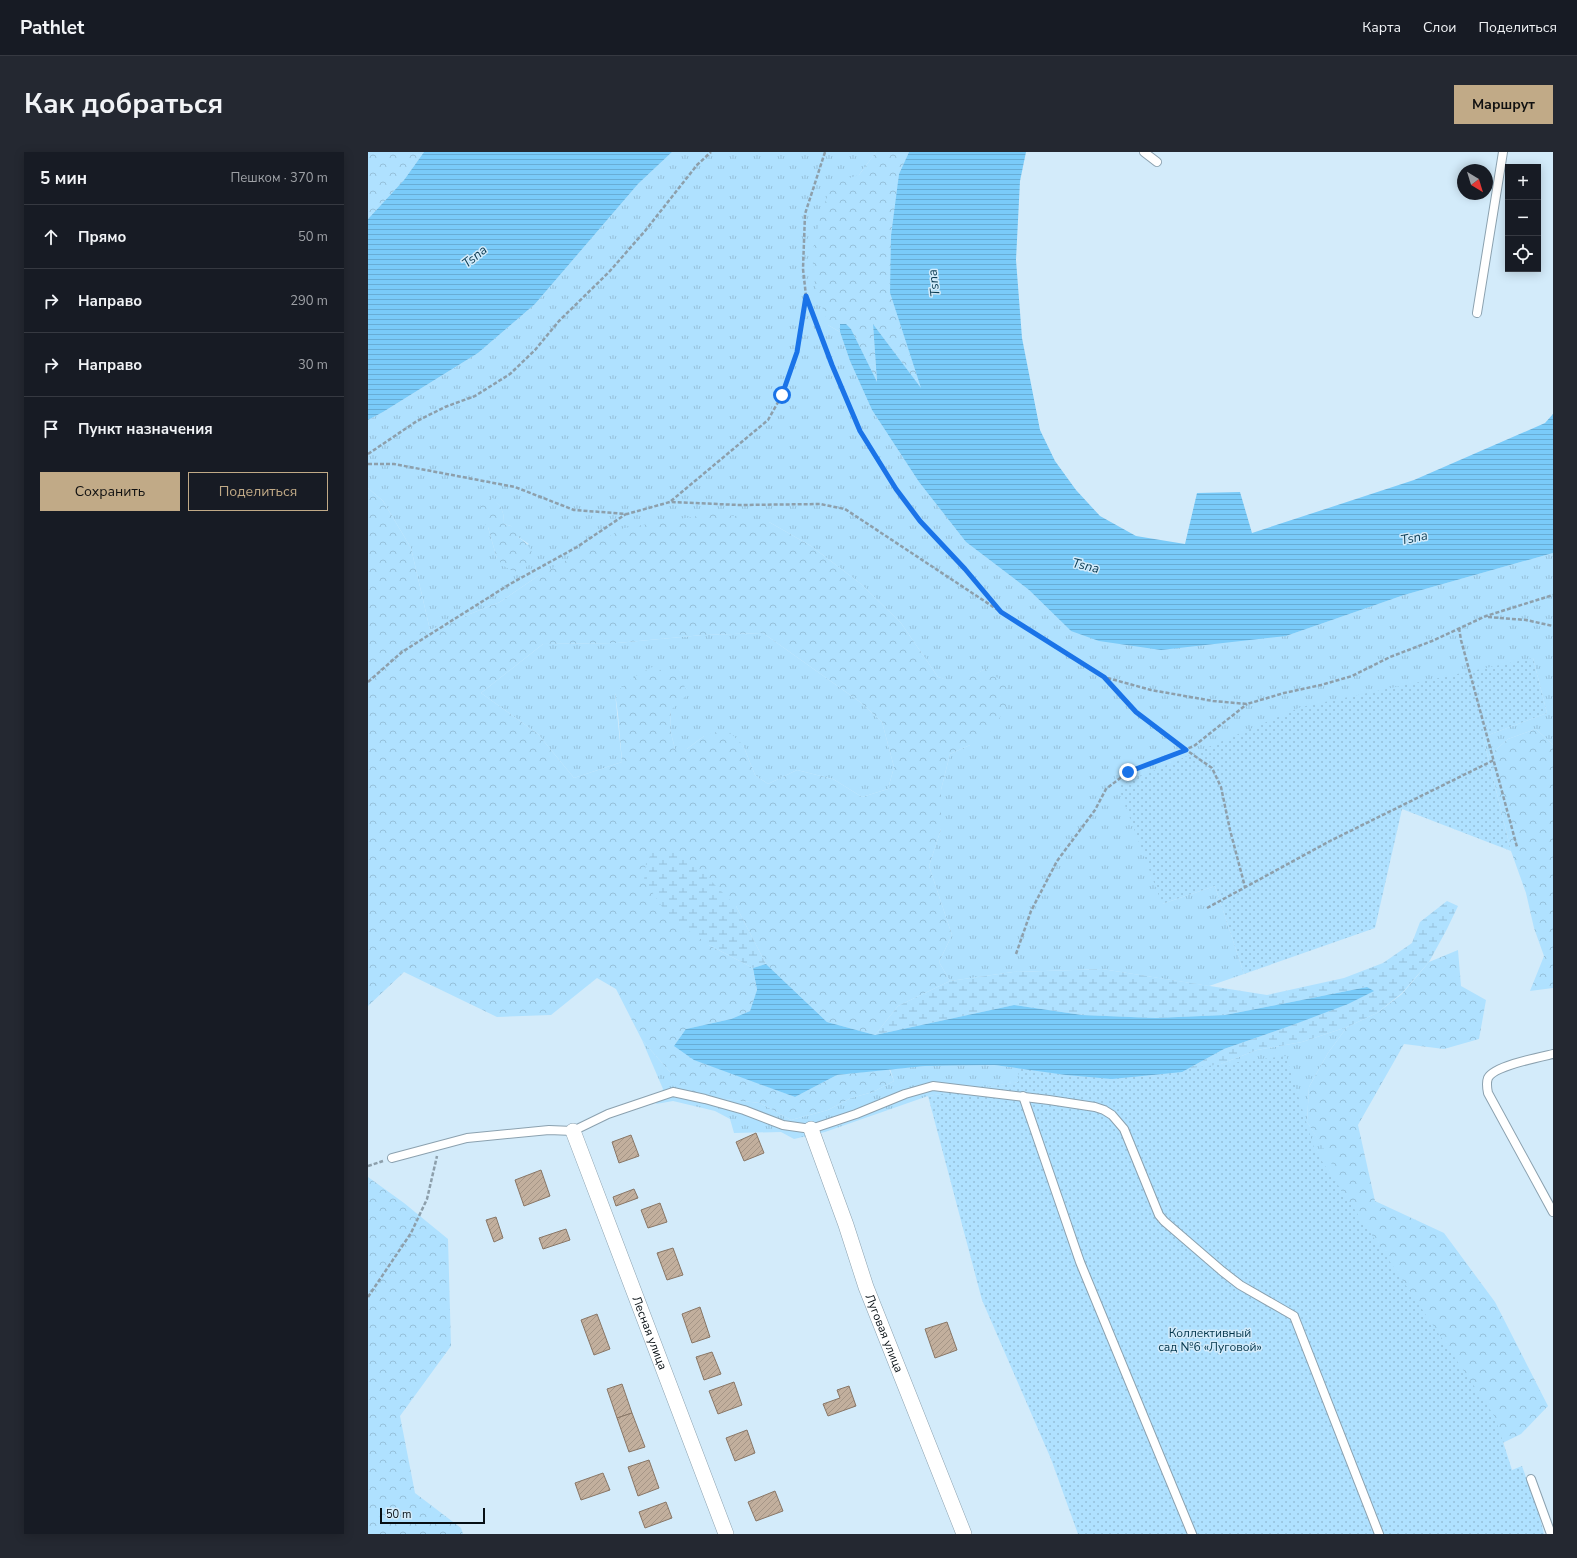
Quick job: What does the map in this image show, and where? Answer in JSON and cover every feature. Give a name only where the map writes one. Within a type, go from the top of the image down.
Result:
[{"type":"street","name":"Луговая улица","points":[[812,1129],[866,1287],[964,1534]]},
{"type":"street","name":"Лесная улица","points":[[573,1131],[726,1534]]},
{"type":"lane","points":[[1144,152],[1157,162]]},
{"type":"lane","points":[[1477,313],[1503,152]]},
{"type":"lane","points":[[1553,1054],[1497,1070],[1488,1078],[1487,1085],[1488,1093],[1553,1212]]},
{"type":"lane","points":[[392,1158],[467,1138],[549,1130],[573,1131],[608,1114],[673,1092],[744,1110],[783,1125],[812,1129],[856,1114],[905,1094],[932,1086],[1023,1096],[1095,1107],[1112,1115],[1124,1129],[1159,1215],[1164,1221],[1240,1285],[1294,1316],[1379,1534]]},
{"type":"lane","points":[[1023,1096],[1080,1262],[1192,1534]]},
{"type":"lane","points":[[1530,1480],[1551,1534]]},
{"type":"path","points":[[368,454],[417,421],[445,407],[475,396],[510,374],[535,350],[559,321],[609,272],[645,231],[697,165],[711,152]]},
{"type":"path","points":[[825,152],[805,214],[803,269],[806,296],[832,365],[860,431],[896,489],[920,521],[965,569],[1001,612]]},
{"type":"path","points":[[670,502],[768,420],[782,395],[797,352],[806,296]]},
{"type":"path","points":[[368,464],[394,464],[515,487],[574,510],[627,514]]},
{"type":"path","points":[[368,682],[402,652],[510,584],[577,547],[627,514],[670,502],[740,506],[820,504],[845,509],[1001,612],[1104,677],[1136,712],[1212,768],[1221,787],[1230,830],[1245,887]]},
{"type":"path","points":[[1104,677],[1151,690],[1213,701],[1247,704],[1352,676],[1390,657],[1432,641],[1486,616],[1553,595]]},
{"type":"path","points":[[1486,616],[1526,620],[1553,626]]},
{"type":"path","points":[[1459,628],[1517,847]]},
{"type":"path","points":[[1016,954],[1031,911],[1057,861],[1096,810],[1106,789],[1128,772],[1194,746],[1247,704]]},
{"type":"path","points":[[1207,908],[1330,841],[1494,760]]},
{"type":"path","points":[[368,1297],[411,1233],[427,1199],[439,1146]]},
{"type":"path","points":[[368,1166],[392,1158]]},
{"type":"green space","points":[[368,152],[424,152],[404,180],[368,219]]},
{"type":"green space","points":[[672,152],[876,152],[859,175],[828,325],[840,332],[850,361],[872,410],[919,482],[966,542],[1029,590],[1071,631],[1286,636],[1404,595],[1553,553],[1553,745],[1536,729],[1508,739],[1488,757],[1483,737],[1547,713],[1533,658],[1162,904],[1215,886],[1244,974],[1209,986],[1102,969],[1013,972],[950,981],[939,962],[952,935],[929,866],[941,829],[941,790],[950,754],[970,745],[986,669],[956,683],[938,677],[901,623],[861,584],[811,546],[769,522],[538,576],[500,602],[430,630],[411,548],[383,501],[368,488],[368,420],[478,353],[535,304],[638,184]],"holes":[[[492,498],[502,510],[504,524],[511,526],[518,537],[529,544],[497,559],[488,527]]]},
{"type":"green space","points":[[876,152],[909,152],[899,174],[890,293],[922,390],[873,324],[877,384],[851,329],[841,324],[840,332],[828,325],[815,285],[812,254],[821,214],[832,183],[859,175]]},
{"type":"green space","points":[[368,488],[383,501],[411,548],[430,630],[500,602],[538,576],[624,528],[716,513],[769,522],[811,546],[861,584],[901,623],[938,677],[956,682],[986,669],[1007,685],[1008,704],[992,730],[970,745],[950,754],[941,790],[941,829],[929,866],[952,935],[939,962],[950,981],[898,1006],[875,1035],[827,1022],[766,964],[736,906],[709,945],[753,968],[757,991],[750,1011],[731,1019],[686,1029],[758,1083],[795,1097],[837,1075],[889,1069],[894,1081],[873,1092],[851,1098],[828,1110],[791,1120],[760,1103],[707,1097],[671,1085],[670,1072],[642,1040],[616,989],[597,978],[551,1015],[497,1017],[404,972],[368,1006]],"holes":[[[763,633],[860,702],[882,722],[894,767],[888,789],[862,797],[833,779],[797,770],[768,784],[755,775],[743,745],[726,729],[704,736],[687,749],[675,749],[670,729],[671,710],[688,694],[680,677],[652,667],[634,677],[615,693],[622,762],[574,778],[538,734],[481,693],[543,644],[617,643],[703,635]]]},
{"type":"green space","points":[[493,498],[502,510],[504,524],[517,529],[518,537],[525,542],[531,550],[534,563],[514,572],[504,566],[497,559],[488,527],[479,518],[481,501]]},
{"type":"green space","points":[[763,633],[860,702],[882,722],[894,767],[888,789],[862,797],[833,779],[797,770],[768,784],[755,775],[743,745],[704,736],[687,749],[675,749],[670,729],[671,710],[615,693],[622,762],[574,778],[538,734],[481,693],[543,644],[617,643],[703,635]]},
{"type":"green space","points":[[1533,658],[1547,713],[1483,737],[1511,851],[1402,809],[1375,928],[1244,974],[1215,886],[1162,904],[1118,786],[1301,707]]},
{"type":"green space","points":[[1536,729],[1553,745],[1553,988],[1530,991],[1544,956],[1534,928],[1526,893],[1511,851],[1488,757],[1508,739]]},
{"type":"green space","points":[[653,851],[674,851],[688,858],[736,906],[766,964],[753,968],[709,945],[669,917],[644,880],[646,863]]},
{"type":"green space","points":[[1447,901],[1458,906],[1429,962],[1402,993],[1377,1013],[1347,1027],[1302,1042],[1257,1050],[1218,1065],[1182,1072],[1224,1049],[1290,1026],[1373,991],[1367,987],[1225,1015],[1154,1018],[1082,1015],[1014,1005],[875,1035],[898,1006],[950,981],[1013,972],[1102,969],[1267,995],[1344,978],[1383,963],[1412,943],[1420,922]]},
{"type":"green space","points":[[1458,950],[1461,986],[1486,1000],[1479,1039],[1444,1049],[1404,1044],[1358,1125],[1375,1201],[1444,1233],[1495,1302],[1548,1406],[1521,1434],[1480,1454],[1321,1196],[1332,1162],[1307,1122],[1309,1087],[1328,1053],[1347,1027],[1377,1013],[1402,994],[1429,962]]},
{"type":"green space","points":[[1347,1027],[1328,1053],[1309,1087],[1307,1122],[1333,1162],[1321,1196],[1218,1065],[1257,1050],[1302,1042]]},
{"type":"green space","points":[[642,1040],[670,1072],[707,1097],[760,1103],[791,1120],[828,1110],[851,1098],[873,1092],[894,1081],[890,1069],[925,1066],[994,1065],[1066,1075],[928,1096],[825,1132],[794,1139],[781,1132],[734,1133],[730,1119],[715,1111],[673,1101],[656,1104],[663,1089]]},
{"type":"green space","name":"Коллективный сад №6 «Луговой»","points":[[1015,1053],[1184,1069],[1286,1056],[1315,1151],[1495,1417],[1512,1470],[1522,1466],[1539,1514],[1544,1534],[1078,1534],[1051,1459],[982,1300],[928,1096],[1018,1082],[1019,1077]]},
{"type":"green space","points":[[368,1177],[404,1203],[448,1239],[451,1346],[400,1416],[415,1493],[461,1528],[463,1534],[368,1534]]},
{"type":"water","name":"Tsna","points":[[424,152],[672,152],[638,184],[535,304],[478,353],[368,420],[368,219],[404,180]]},
{"type":"water","name":"Tsna","points":[[909,152],[1026,152],[1020,181],[1016,260],[1022,338],[1040,430],[1055,461],[1076,490],[1100,516],[1136,536],[1185,544],[1197,493],[1240,492],[1252,533],[1414,480],[1545,423],[1553,414],[1553,553],[1404,595],[1286,636],[1161,650],[1099,641],[1071,631],[1029,590],[966,542],[919,482],[872,410],[850,361],[840,332],[840,324],[846,324],[851,329],[877,382],[873,324],[921,388],[890,293],[891,236],[899,174]]},
{"type":"water","points":[[766,964],[827,1022],[875,1035],[1014,1005],[1082,1015],[1155,1018],[1225,1015],[1367,987],[1374,991],[1348,1004],[1224,1049],[1182,1072],[1112,1079],[1066,1075],[994,1065],[925,1066],[837,1075],[795,1097],[694,1060],[674,1046],[686,1029],[731,1019],[750,1011],[757,990],[753,968]]},
{"type":"building","points":[[756,1133],[764,1153],[744,1161],[736,1142]]},
{"type":"building","points":[[631,1135],[639,1156],[619,1163],[612,1142]]},
{"type":"building","points":[[541,1170],[550,1196],[524,1206],[515,1180]]},
{"type":"building","points":[[634,1189],[638,1198],[616,1206],[613,1197]]},
{"type":"building","points":[[660,1203],[667,1222],[648,1228],[641,1210]]},
{"type":"building","points":[[496,1217],[503,1238],[494,1242],[486,1220]]},
{"type":"building","points":[[566,1229],[570,1240],[543,1249],[539,1238]]},
{"type":"building","points":[[673,1248],[683,1275],[667,1280],[657,1253]]},
{"type":"building","points":[[700,1307],[710,1337],[692,1343],[682,1314]]},
{"type":"building","points":[[597,1314],[610,1349],[594,1355],[581,1320]]},
{"type":"building","points":[[947,1322],[957,1350],[935,1358],[925,1329]]},
{"type":"building","points":[[712,1352],[721,1374],[704,1380],[696,1357]]},
{"type":"building","points":[[734,1382],[742,1405],[718,1414],[709,1391]]},
{"type":"building","points":[[622,1384],[632,1413],[617,1418],[607,1389]]},
{"type":"building","points":[[849,1386],[856,1406],[828,1416],[823,1404],[840,1398],[837,1390]]},
{"type":"building","points":[[632,1413],[645,1447],[629,1452],[617,1418]]},
{"type":"building","points":[[747,1430],[755,1453],[735,1461],[726,1438]]},
{"type":"building","points":[[649,1460],[659,1488],[638,1496],[628,1467]]},
{"type":"building","points":[[603,1473],[610,1490],[581,1500],[575,1483]]},
{"type":"building","points":[[775,1491],[783,1511],[756,1521],[748,1502]]},
{"type":"building","points":[[666,1502],[672,1518],[645,1528],[639,1512]]},
{"type":"route","points":[[782,395],[797,352],[806,296],[832,365],[860,431],[896,489],[920,521],[965,569],[1001,612],[1104,677],[1136,712],[1159,731],[1186,750],[1128,772]]}]
